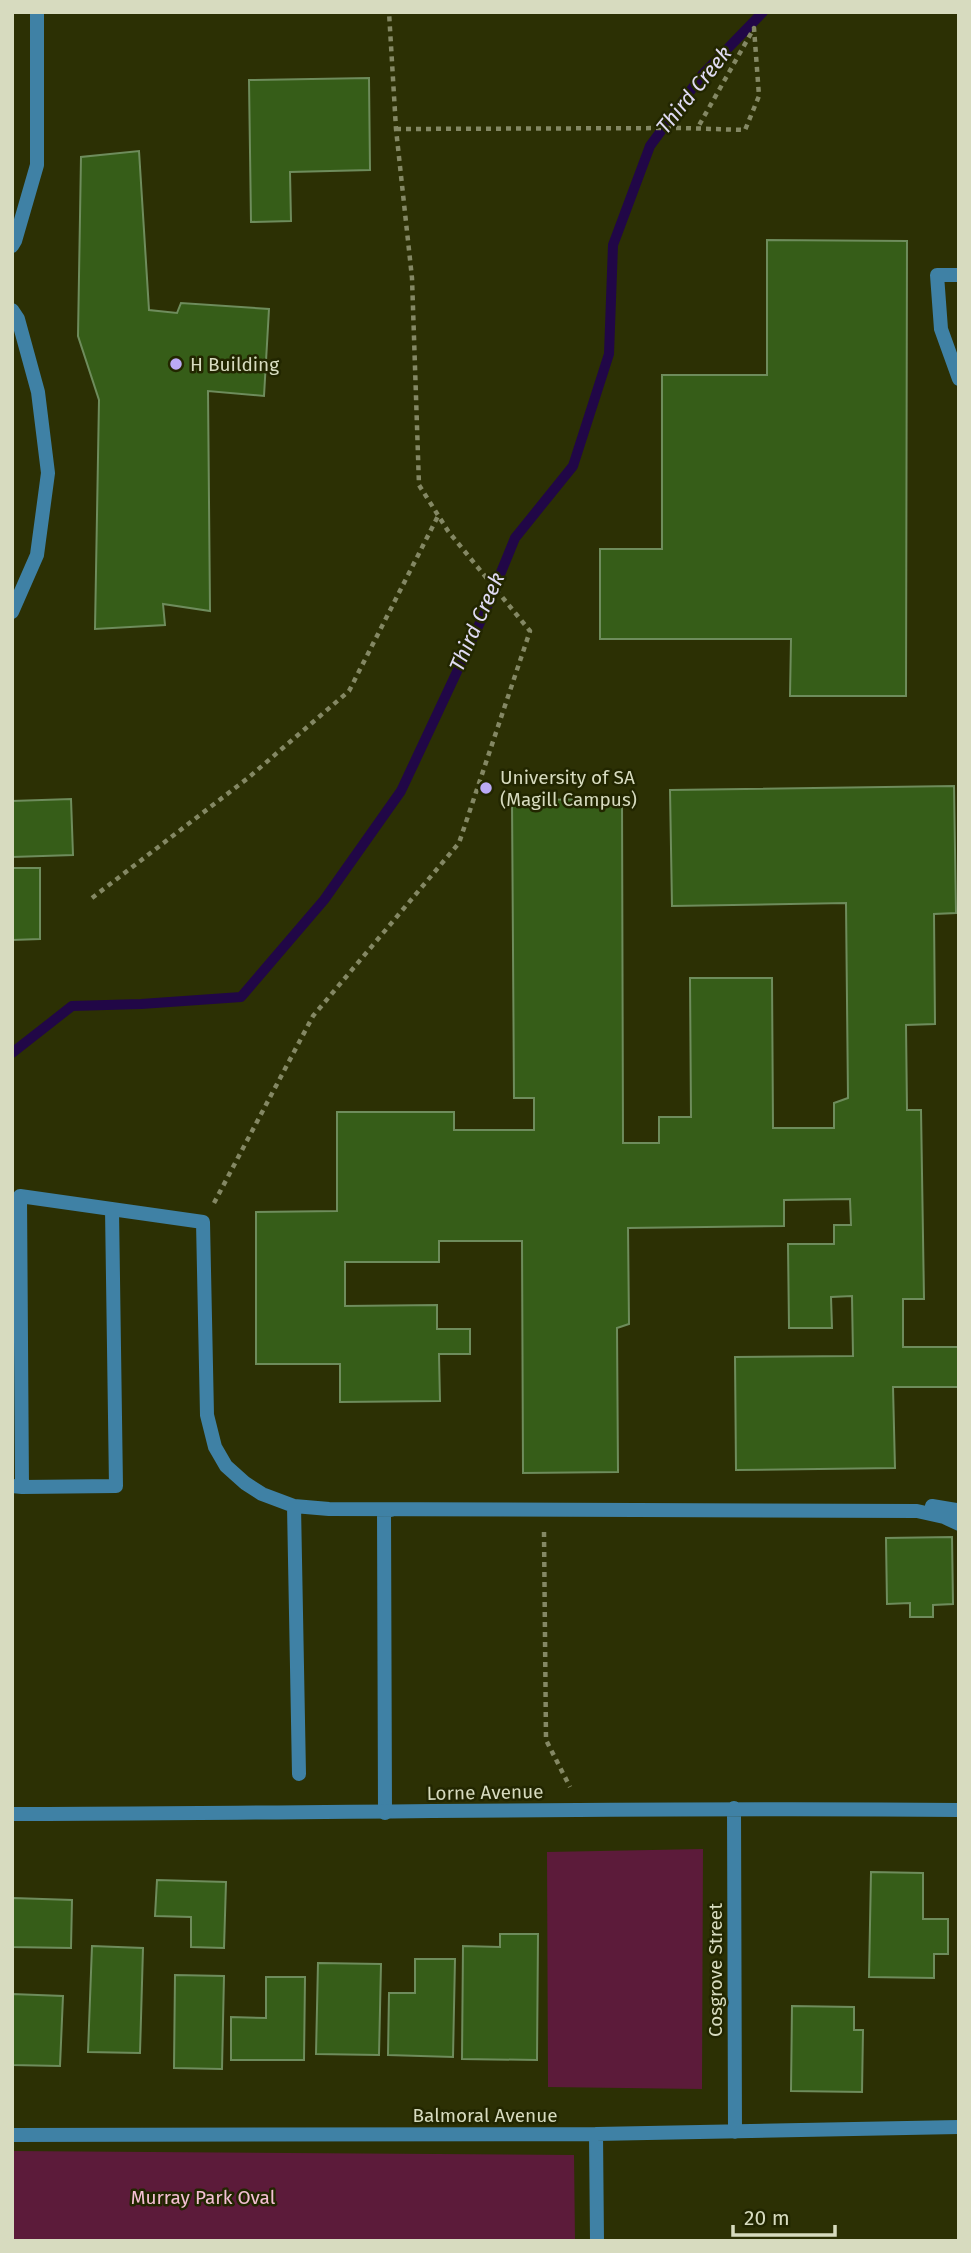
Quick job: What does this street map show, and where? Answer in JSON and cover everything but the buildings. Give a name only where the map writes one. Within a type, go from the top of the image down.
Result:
[{"type":"street","points":[[12,246],[37,165],[37,12]]},
{"type":"street","points":[[959,275],[937,275],[941,329],[959,379]]},
{"type":"street","points":[[12,310],[18,319],[38,392],[48,473],[37,555],[12,612]]},
{"type":"street","points":[[112,1209],[116,1486],[17,1487],[20,1196],[112,1209],[204,1222],[207,1415],[215,1447],[226,1466],[245,1483],[262,1494],[294,1506],[384,1510],[917,1511],[944,1517],[959,1524]]},
{"type":"street","points":[[384,1510],[902,1502],[956,1510],[959,1513]]},
{"type":"street","points":[[294,1506],[299,1774]]},
{"type":"street","points":[[384,1510],[385,1813]]},
{"type":"street","name":"Lorne Avenue","points":[[12,1814],[734,1808],[959,1810]]},
{"type":"street","name":"Cosgrove Street","points":[[734,1808],[735,2132]]},
{"type":"street","name":"Balmoral Avenue","points":[[12,2135],[596,2134],[959,2127]]},
{"type":"street","points":[[596,2134],[597,2241]]},
{"type":"path","points":[[204,1222],[313,1016],[459,842],[530,631],[448,531],[419,485],[412,278],[396,129],[389,12]]},
{"type":"path","points":[[396,129],[745,130],[759,96],[754,28],[697,129]]},
{"type":"path","points":[[92,898],[248,778],[349,691],[438,516]]},
{"type":"path","points":[[544,1511],[546,1740],[581,1810]]},
{"type":"green space","points":[[703,1849],[702,2089],[548,2087],[547,1852]]},
{"type":"green space","name":"Murray Park Oval","points":[[12,2151],[574,2155],[575,2241],[12,2241]]},
{"type":"waterway","name":"Third Creek","points":[[12,1053],[72,1006],[241,997],[324,900],[401,791],[484,614],[515,538],[573,466],[609,354],[613,245],[650,146],[702,75],[763,12]]},
{"type":"place","name":"H Building","points":[[176,364]]},
{"type":"place","name":"University of SA (Magill Campus)","points":[[486,788]]}]
